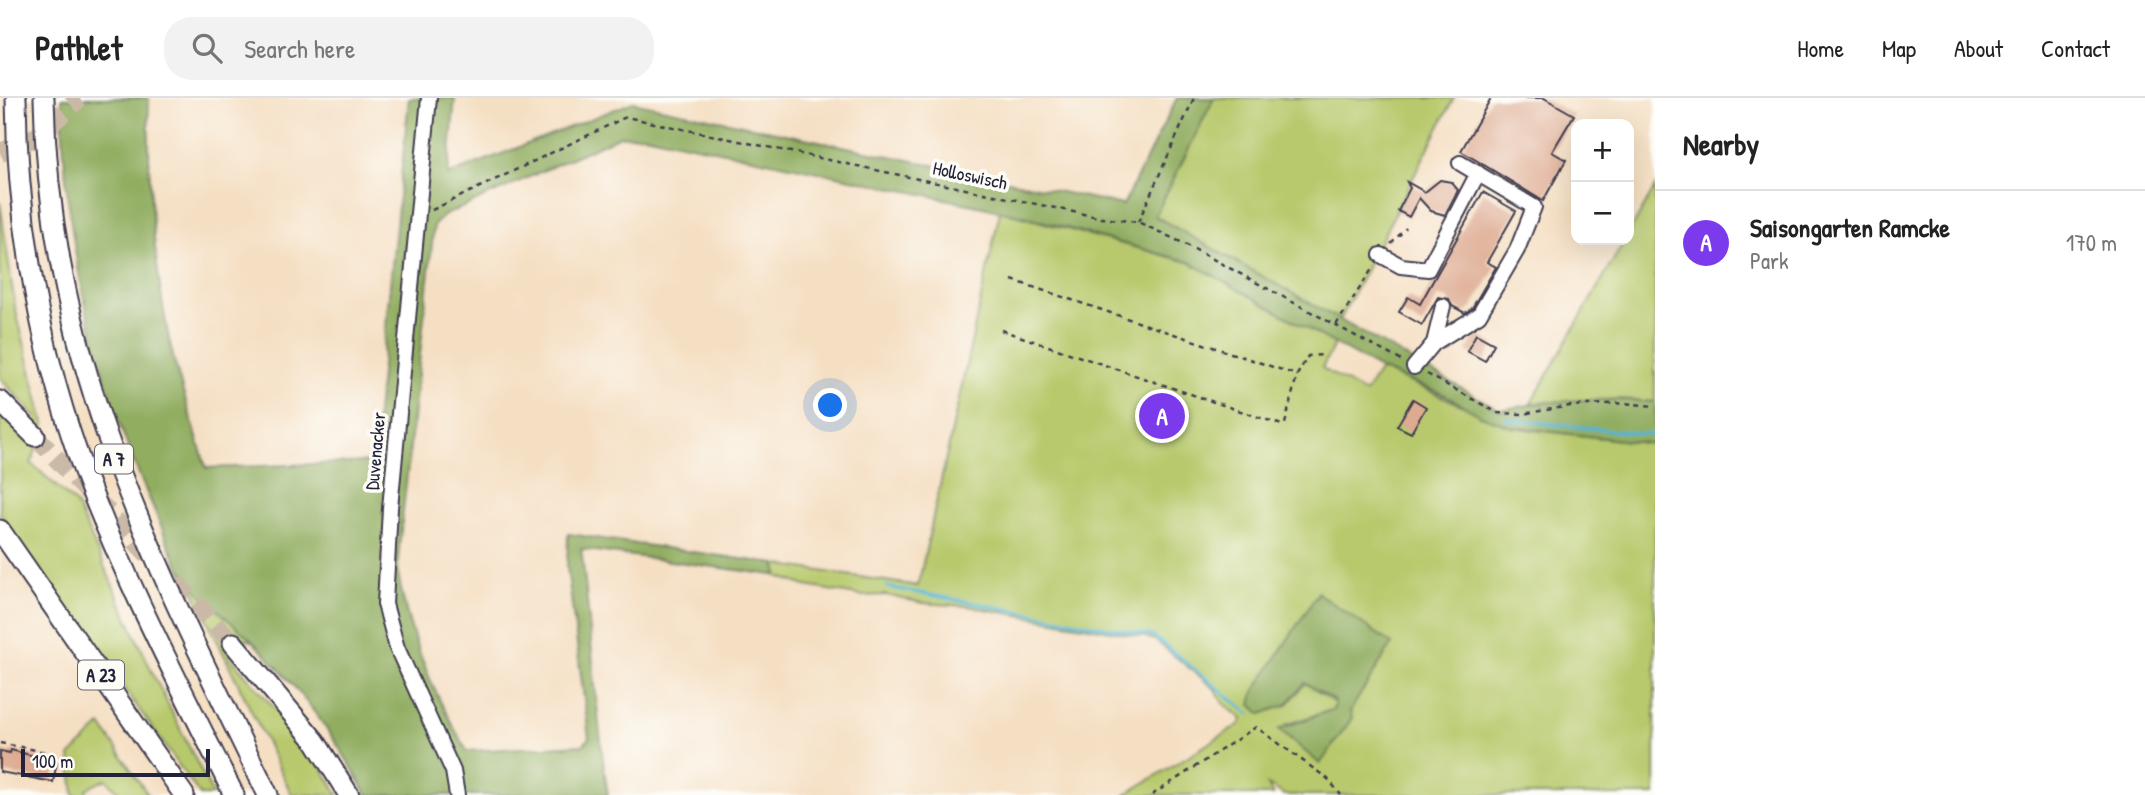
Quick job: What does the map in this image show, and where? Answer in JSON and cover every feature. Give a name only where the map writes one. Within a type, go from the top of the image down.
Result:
[{"type":"highway","name":"A 7","points":[[16,98],[21,197],[32,276],[64,411],[87,478],[121,556],[234,795]]},
{"type":"highway","name":"A 7","points":[[44,98],[47,170],[57,247],[89,387],[143,531],[268,795]]},
{"type":"highway","points":[[0,401],[35,436]]},
{"type":"highway","name":"A 23","points":[[0,530],[184,795]]},
{"type":"highway","points":[[233,643],[315,741],[349,795]]},
{"type":"street","name":"Duvenacker","points":[[429,98],[387,534],[385,604],[397,648],[453,771],[457,795]]},
{"type":"street","points":[[1414,367],[1434,344],[1479,316],[1517,250],[1534,207],[1460,163]]},
{"type":"street","points":[[1381,255],[1401,266],[1428,269],[1478,173]]},
{"type":"street","points":[[1434,344],[1443,306]]},
{"type":"path","points":[[1138,222],[1194,98]]},
{"type":"path","name":"Holloswisch","points":[[416,217],[626,117],[1102,218],[1138,222],[1185,244],[1498,412],[1522,414],[1570,406],[1623,403],[1655,406]]},
{"type":"path","points":[[1336,325],[1381,255],[1406,228]]},
{"type":"path","points":[[1012,280],[1297,375]]},
{"type":"path","points":[[1000,330],[1282,425],[1285,424],[1297,375],[1308,356],[1324,355]]},
{"type":"path","points":[[1152,795],[1256,727],[1328,779],[1341,795]]},
{"type":"path","points":[[0,743],[46,752]]},
{"type":"green space","points":[[62,98],[149,98],[152,219],[163,309],[177,371],[206,468],[372,462],[409,98],[455,98],[448,175],[633,102],[1123,205],[1177,98],[1214,98],[1155,216],[1500,410],[1577,400],[1655,402],[1655,444],[1511,427],[1481,416],[1445,395],[1380,369],[1189,262],[1020,215],[644,135],[620,136],[445,215],[434,225],[397,567],[414,639],[443,708],[467,751],[583,745],[589,738],[567,567],[568,534],[775,564],[778,573],[773,575],[581,549],[608,795],[367,795],[329,732],[299,693],[250,639],[195,588],[169,546],[115,410],[86,308],[68,204]]},
{"type":"green space","points":[[1214,98],[1454,98],[1339,322],[1155,216]]},
{"type":"green space","points":[[1655,187],[1655,402],[1623,399],[1531,403],[1622,245],[1634,245],[1634,224]]},
{"type":"green space","points":[[0,202],[15,307],[45,426],[31,463],[76,504],[153,674],[213,795],[200,795],[0,513],[0,414],[27,440],[38,430],[37,418],[0,378]]},
{"type":"green space","points":[[1000,211],[1189,262],[1335,343],[1322,368],[1365,393],[1380,369],[1511,427],[1655,444],[1655,795],[1285,795],[1268,785],[1273,795],[1125,795],[1240,724],[1242,719],[1223,703],[1215,689],[1155,640],[967,606],[923,603],[885,595],[862,596],[806,586],[773,575],[778,573],[775,564],[918,586]],"holes":[[[1318,593],[1350,711],[1285,725],[1334,709],[1336,704],[1305,683],[1287,705],[1264,711]]]},
{"type":"green space","points":[[188,580],[252,641],[238,639],[229,648],[230,657],[307,745],[339,795],[292,795]]},
{"type":"green space","points":[[1318,593],[1392,644],[1350,711],[1352,718],[1320,764],[1279,729],[1334,709],[1335,701],[1305,683],[1286,705],[1261,714],[1251,705],[1254,692]]},
{"type":"green space","points":[[101,725],[148,795],[121,795],[106,779],[86,789],[87,795],[74,795],[70,756]]},
{"type":"building","points":[[1491,98],[1544,98],[1574,115],[1552,152],[1566,160],[1543,201],[1461,151]]},
{"type":"building","points":[[1440,180],[1451,182],[1458,190],[1445,215],[1431,211],[1419,198],[1409,217],[1398,211],[1410,188],[1407,182],[1425,192]]},
{"type":"building","points":[[1483,192],[1516,211],[1487,262],[1496,267],[1472,308],[1465,313],[1452,306],[1449,299],[1438,297],[1422,325],[1399,312],[1408,297],[1420,304]]},
{"type":"building","points":[[1476,334],[1494,344],[1485,361],[1467,351]]},
{"type":"building","points":[[1413,399],[1426,407],[1411,433],[1397,426]]},
{"type":"building","points":[[11,750],[57,762],[53,782],[0,772],[0,751],[10,753]]},
{"type":"waterway","points":[[1506,419],[1655,435]]},
{"type":"waterway","points":[[887,587],[1153,636],[1250,714]]},
{"type":"tunnel","points":[[0,153],[38,136],[79,98]]},
{"type":"tunnel","points":[[35,436],[233,643]]},
{"type":"place","name":"Saisongarten Ramcke","points":[[1162,416]]}]
